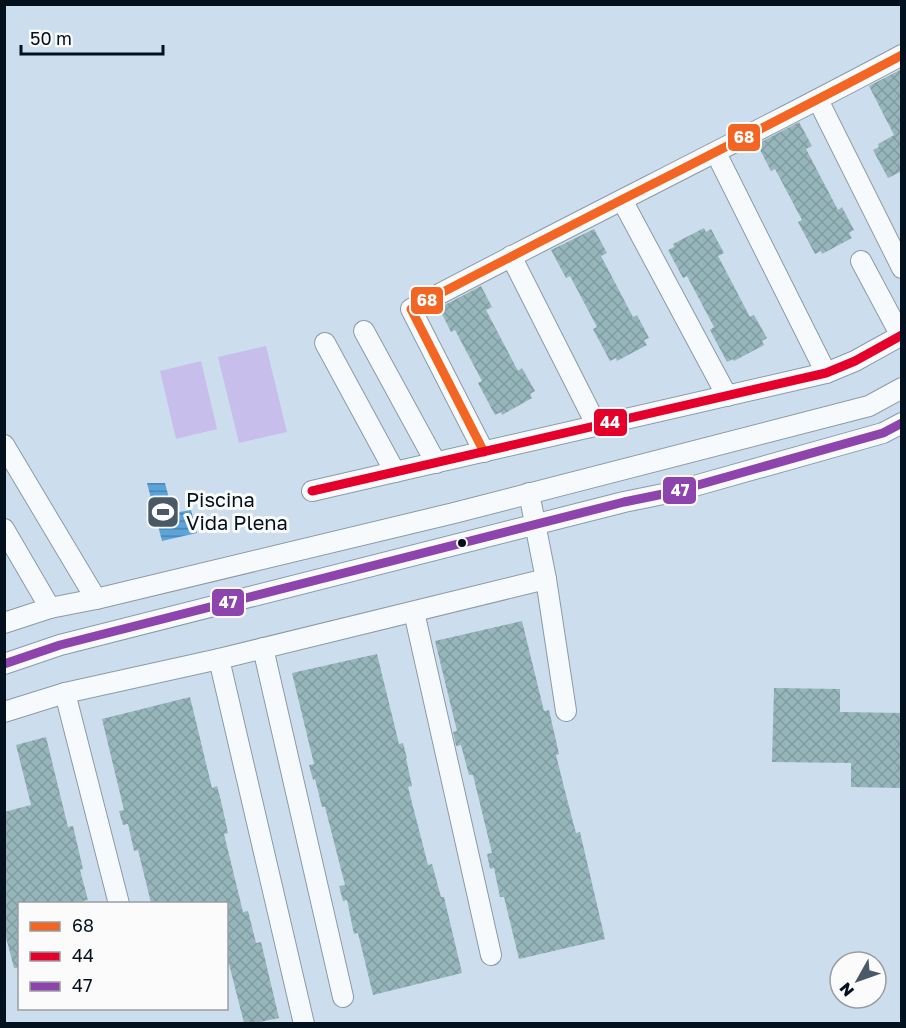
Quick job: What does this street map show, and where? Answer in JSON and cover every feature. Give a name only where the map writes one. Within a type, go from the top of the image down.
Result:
[{"type":"street","points":[[484,452],[411,309],[902,55]]},
{"type":"street","points":[[818,100],[902,268]]},
{"type":"street","points":[[716,153],[826,373]]},
{"type":"street","points":[[622,200],[727,396]]},
{"type":"street","points":[[511,256],[597,426]]},
{"type":"street","points":[[312,492],[826,373],[855,361],[901,336],[861,261]]},
{"type":"street","points":[[364,331],[436,463]]},
{"type":"street","points":[[325,343],[395,472]]},
{"type":"street","points":[[4,623],[50,608],[454,513],[869,406],[902,388]]},
{"type":"street","points":[[4,664],[60,645],[624,502],[673,492],[883,433],[902,423]]},
{"type":"street","points":[[4,445],[96,599]]},
{"type":"street","points":[[529,493],[546,579],[566,711]]},
{"type":"street","points":[[4,529],[50,608]]},
{"type":"street","points":[[4,711],[64,693],[219,659],[546,579]]},
{"type":"street","points":[[414,612],[491,955]]},
{"type":"street","points":[[263,648],[343,997]]},
{"type":"street","points":[[219,659],[304,1023]]},
{"type":"street","points":[[64,693],[119,902]]},
{"type":"shaded area","points":[[266,346],[287,432],[239,443],[218,357]]},
{"type":"shaded area","points":[[201,361],[217,429],[176,439],[160,371]]},
{"type":"water","name":"Piscina Vida Plena","points":[[147,483],[165,483],[173,513],[191,510],[197,533],[162,541]]},
{"type":"building","points":[[902,69],[902,171],[888,178],[873,150],[879,147],[878,144],[894,135],[869,86]]},
{"type":"building","points":[[799,122],[812,146],[806,149],[838,210],[842,207],[854,230],[849,233],[852,238],[822,254],[821,251],[815,254],[798,222],[802,220],[775,169],[771,171],[757,144]]},
{"type":"building","points":[[704,228],[706,232],[711,229],[724,253],[718,256],[750,317],[754,315],[767,338],[762,341],[764,345],[734,361],[733,359],[727,362],[710,330],[714,327],[687,276],[683,278],[668,250],[674,247],[673,244]]},
{"type":"building","points":[[594,229],[607,253],[601,256],[633,317],[637,315],[649,338],[644,340],[647,345],[617,361],[616,358],[610,361],[593,329],[597,327],[570,276],[566,278],[551,250]]},
{"type":"building","points":[[481,286],[492,307],[486,310],[518,371],[522,368],[535,391],[530,394],[532,398],[502,415],[501,412],[495,415],[478,383],[482,381],[455,330],[451,332],[439,308]]},
{"type":"building","points":[[522,621],[544,711],[549,710],[559,754],[556,755],[576,833],[580,832],[605,939],[519,959],[504,897],[500,897],[494,868],[490,869],[487,854],[492,853],[473,775],[469,775],[461,745],[456,746],[453,732],[457,731],[435,641]]},
{"type":"building","points":[[377,654],[399,744],[403,743],[407,758],[412,786],[408,787],[428,865],[432,864],[441,897],[444,897],[462,973],[373,995],[358,933],[354,934],[347,900],[343,901],[339,886],[345,885],[325,807],[322,807],[309,765],[314,764],[292,673]]},
{"type":"building","points":[[774,688],[840,689],[840,712],[902,713],[902,788],[851,787],[851,763],[772,762]]},
{"type":"building","points":[[190,697],[212,788],[217,786],[221,801],[228,833],[224,834],[243,912],[248,911],[256,943],[261,942],[279,1018],[244,1023],[228,964],[228,902],[151,902],[138,850],[134,851],[128,824],[123,825],[119,811],[124,810],[102,719]]},
{"type":"building","points":[[46,737],[68,827],[73,826],[83,869],[80,870],[88,900],[82,902],[18,902],[18,967],[14,968],[4,930],[4,812],[31,805],[16,745]]},
{"type":"transit line","name":"68","points":[[484,452],[411,309],[902,55]]},
{"type":"transit line","name":"44","points":[[312,491],[826,373],[855,361],[902,335]]},
{"type":"transit line","name":"47","points":[[4,664],[60,645],[624,502],[673,492],[883,433],[902,423]]},
{"type":"place","name":"Piscina Vida Plena","points":[[163,512]]}]
